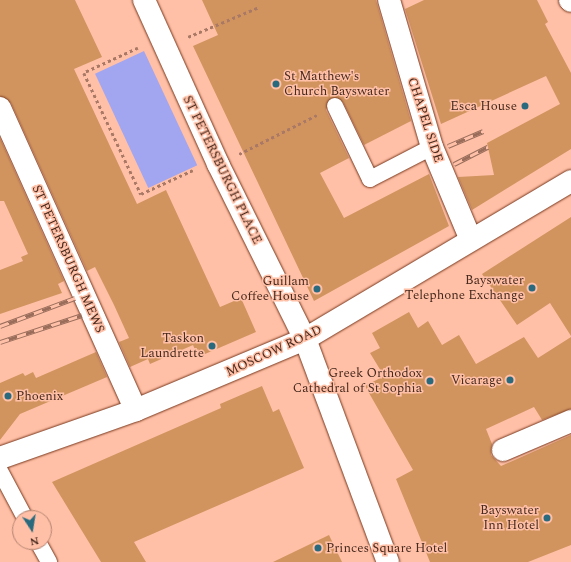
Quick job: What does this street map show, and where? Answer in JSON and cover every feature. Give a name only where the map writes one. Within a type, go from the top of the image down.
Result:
[{"type":"street","name":"ST PETERSBURGH PLACE","points":[[144,0],[216,162],[305,339],[361,497],[388,562]]},
{"type":"street","name":"CHAPEL SIDE","points":[[389,0],[432,147],[470,238]]},
{"type":"street","name":"ST PETERSBURGH MEWS","points":[[0,108],[136,410]]},
{"type":"street","name":"MOSCOW ROAD","points":[[0,458],[136,410],[305,339],[470,238],[571,181]]},
{"type":"street","points":[[503,450],[571,421]]},
{"type":"lane","points":[[335,106],[370,179],[432,147]]},
{"type":"lane","points":[[0,472],[21,510]]},
{"type":"lane","points":[[42,550],[49,562]]},
{"type":"path","points":[[259,7],[162,42],[84,73],[141,194],[216,162],[335,106]]},
{"type":"shaded area","points":[[144,51],[197,165],[148,188],[95,74]]},
{"type":"building","points":[[0,0],[75,0],[102,57],[74,69],[137,204],[166,190],[220,307],[241,298],[256,332],[198,357],[193,345],[150,364],[148,359],[130,367],[119,342],[129,338],[114,305],[95,267],[87,271],[11,103],[0,96]]},
{"type":"building","points":[[202,0],[376,0],[411,121],[364,145],[343,102],[331,98],[326,110],[349,158],[320,173],[344,218],[429,174],[449,226],[314,301],[193,46],[218,35]]},
{"type":"building","points":[[424,0],[537,0],[548,22],[545,24],[571,73],[571,149],[472,210],[458,177],[494,175],[487,143],[560,104],[546,76],[441,124],[405,9]]},
{"type":"building","points":[[0,138],[64,281],[58,284],[62,293],[0,314],[0,270],[23,261],[21,257],[28,254],[4,201],[0,201]]},
{"type":"building","name":"Bayswater Telephone Exchange","points":[[571,217],[571,336],[550,303],[517,325],[482,274]]},
{"type":"building","points":[[409,312],[418,328],[428,321],[442,345],[459,335],[476,364],[524,337],[538,358],[571,337],[571,409],[542,420],[534,407],[486,429],[492,444],[491,455],[501,466],[571,435],[571,545],[528,562],[430,562],[396,479],[413,470],[365,386],[384,376],[370,353],[380,348],[372,333]]},
{"type":"building","points":[[96,352],[107,377],[20,414],[0,440],[0,383],[23,373],[25,376],[33,372],[36,378]]},
{"type":"building","points":[[262,386],[273,412],[279,409],[304,468],[134,542],[146,562],[101,562],[52,482],[221,408],[220,404]]},
{"type":"building","name":"Princes Square Hotel","points":[[329,535],[342,562],[273,562]]},
{"type":"railway","points":[[448,146],[483,131]]},
{"type":"railway","points":[[454,164],[488,147]]},
{"type":"railway","points":[[0,326],[75,298]]},
{"type":"railway","points":[[0,342],[82,315]]},
{"type":"place","name":"St Matthew's Church Bayswater","points":[[276,84]]},
{"type":"place","name":"Esca House","points":[[525,106]]},
{"type":"place","name":"Bayswater Telephone Exchange","points":[[532,288]]},
{"type":"place","name":"Guillam Coffee House","points":[[317,289]]},
{"type":"place","name":"Taskon Laundrette","points":[[212,346]]},
{"type":"place","name":"Vicarage","points":[[510,380]]},
{"type":"place","name":"Greek Orthodox Cathedral of St Sophia","points":[[430,381]]},
{"type":"place","name":"Phoenix","points":[[8,396]]},
{"type":"place","name":"Bayswater Inn Hotel","points":[[547,518]]},
{"type":"place","name":"Princes Square Hotel","points":[[318,548]]}]
